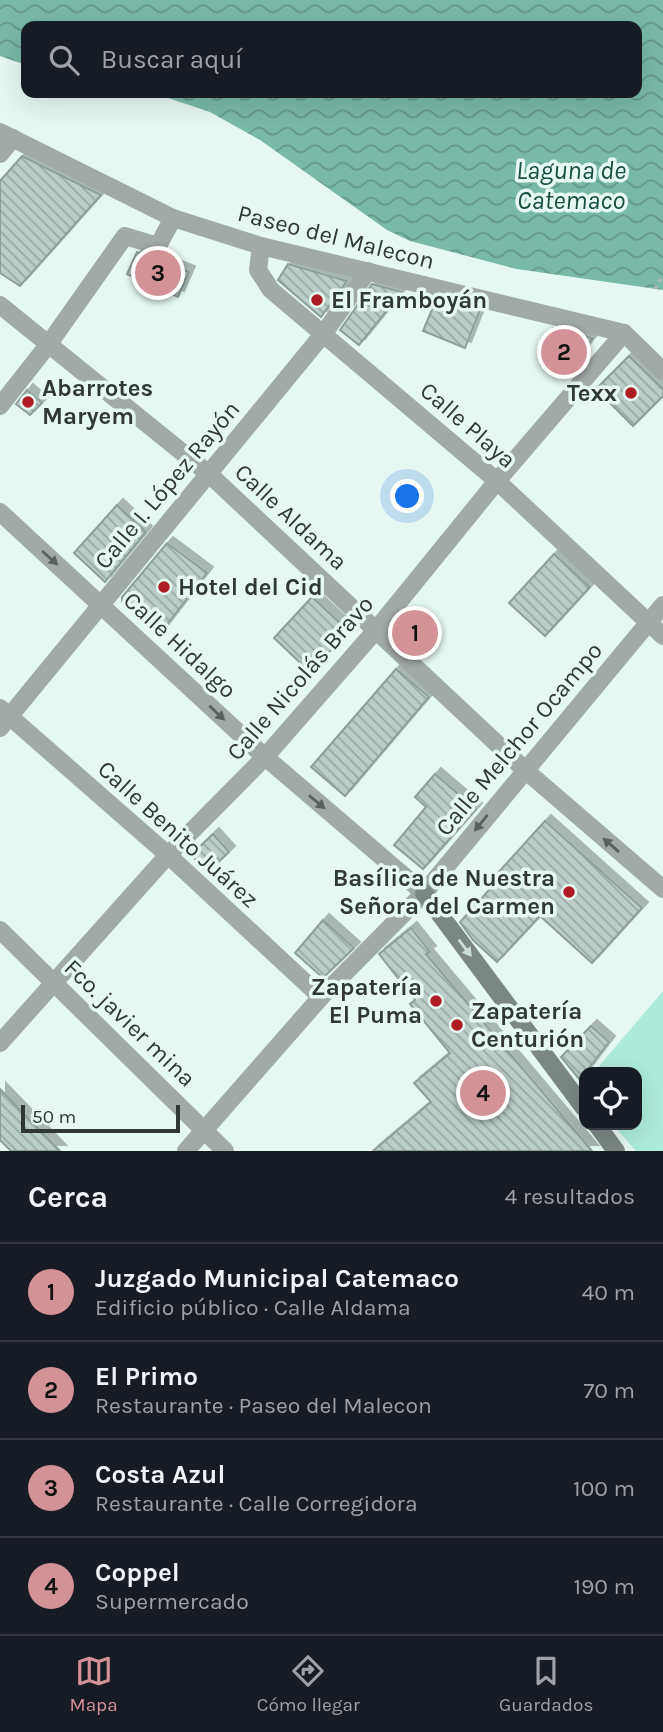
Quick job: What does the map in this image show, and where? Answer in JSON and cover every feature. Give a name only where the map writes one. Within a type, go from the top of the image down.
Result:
[{"type":"street","points":[[0,154],[7,135]]},
{"type":"street","name":"Paseo del Malecon","points":[[7,135],[173,219],[261,246],[624,333]]},
{"type":"street","points":[[0,406],[48,345],[125,236],[158,246],[173,219]]},
{"type":"street","name":"Calle Playa","points":[[261,246],[258,270],[271,290],[498,481],[663,636]]},
{"type":"street","name":"Calle I. López Rayón","points":[[3,718],[209,474],[324,333],[368,271]]},
{"type":"street","name":"Calle Aldama","points":[[0,305],[209,474],[525,770],[663,890]]},
{"type":"street","points":[[624,333],[663,371]]},
{"type":"street","name":"Calle Nicolás Bravo","points":[[0,1043],[167,855],[265,757],[376,630],[624,333]]},
{"type":"street","name":"Calle Hidalgo","points":[[0,512],[265,757],[424,893]]},
{"type":"street","name":"Calle Melchor Ocampo","points":[[186,1151],[321,998],[424,893],[663,605]]},
{"type":"street","name":"Calle Benito Juárez","points":[[3,718],[167,855],[321,998]]},
{"type":"street","points":[[424,893],[579,1101]]},
{"type":"street","name":"Fco. javier mina","points":[[0,930],[225,1151]]},
{"type":"street","points":[[601,1130],[616,1151]]},
{"type":"path","points":[[655,289],[663,275]]},
{"type":"shaded area","points":[[663,991],[663,1151],[636,1151],[617,1130],[642,1130],[642,1067],[598,1067]]},
{"type":"water","name":"Laguna de Catemaco","points":[[0,0],[663,0],[663,290],[517,269],[410,241],[387,230],[260,140],[210,112],[168,98],[642,98],[642,21],[21,21],[21,63],[0,56]]},
{"type":"building","points":[[22,156],[101,195],[20,286],[0,273],[0,181]]},
{"type":"building","points":[[137,252],[189,272],[178,297],[127,274]]},
{"type":"building","name":"El Framboyán","points":[[288,264],[347,281],[321,317],[278,280]]},
{"type":"building","points":[[372,284],[402,292],[359,345],[340,330]]},
{"type":"building","points":[[436,300],[480,310],[465,348],[423,331]]},
{"type":"building","points":[[553,328],[593,338],[564,376],[541,365]]},
{"type":"building","name":"Texx","points":[[629,356],[663,389],[663,396],[633,426],[596,389]]},
{"type":"building","name":"Abarrotes Maryem","points":[[27,390],[42,403],[30,415],[16,404]]},
{"type":"building","points":[[117,505],[146,532],[105,582],[74,553]]},
{"type":"building","name":"Hotel del Cid","points":[[167,543],[207,573],[162,631],[122,601],[122,597]]},
{"type":"building","points":[[554,554],[590,587],[545,636],[509,603]]},
{"type":"building","points":[[312,597],[349,631],[310,672],[274,638]]},
{"type":"building","points":[[413,614],[434,635],[418,651],[397,631]]},
{"type":"building","points":[[396,669],[429,697],[345,796],[311,767]]},
{"type":"building","points":[[435,774],[476,809],[423,869],[394,845],[426,807],[415,797]]},
{"type":"building","name":"Basílica de Nuestra Señora del Carmen","points":[[545,821],[642,908],[592,963],[540,916],[497,962],[473,940],[460,922],[499,879],[495,876]]},
{"type":"building","points":[[213,834],[229,852],[208,872],[191,855]]},
{"type":"building","points":[[323,920],[354,948],[323,978],[295,953]]},
{"type":"building","points":[[411,928],[430,952],[426,954],[592,1151],[373,1151],[431,1102],[414,1083],[450,1053],[410,1004],[415,1000],[379,954]]},
{"type":"building","points":[[591,1026],[609,1042],[590,1067],[579,1067],[579,1079],[561,1057]]},
{"type":"building","points":[[0,1089],[60,1151],[11,1151],[0,1140]]},
{"type":"place","name":"Costa Azul","points":[[158,273]]},
{"type":"place","name":"El Framboyán","points":[[317,300]]},
{"type":"place","name":"El Primo","points":[[564,352]]},
{"type":"place","name":"Texx","points":[[631,393]]},
{"type":"place","name":"Abarrotes Maryem","points":[[28,402]]},
{"type":"place","name":"Hotel del Cid","points":[[164,587]]},
{"type":"place","name":"Juzgado Municipal Catemaco","points":[[415,633]]},
{"type":"place","name":"Basílica de Nuestra Señora del Carmen","points":[[569,892]]},
{"type":"place","name":"Zapatería El Puma","points":[[436,1001]]},
{"type":"place","name":"Zapatería Centurión","points":[[457,1025]]},
{"type":"place","name":"Coppel","points":[[483,1093]]}]
